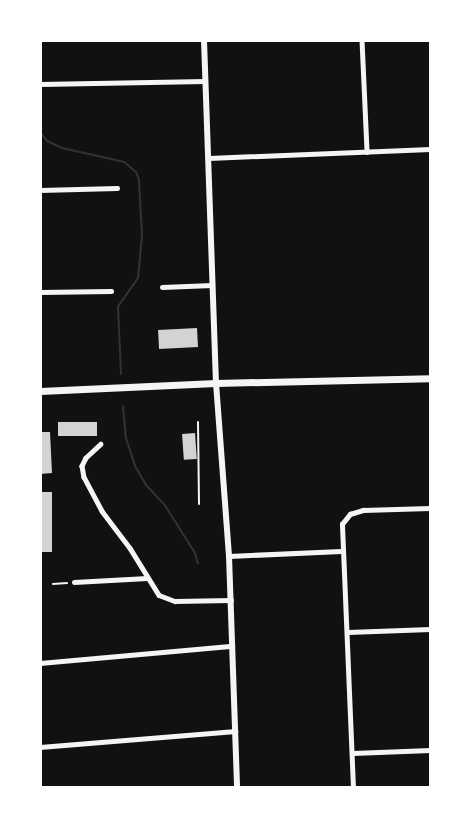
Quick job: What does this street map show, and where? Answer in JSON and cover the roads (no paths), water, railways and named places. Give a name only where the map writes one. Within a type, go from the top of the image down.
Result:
[{"type":"main road","points":[[40,390],[216,382],[430,378]]},
{"type":"street","points":[[204,40],[216,382],[229,556],[237,788]]},
{"type":"street","points":[[362,40],[367,152]]},
{"type":"street","points":[[40,84],[205,81]]},
{"type":"street","points":[[209,158],[430,149]]},
{"type":"street","points":[[40,190],[117,188]]},
{"type":"street","points":[[162,287],[212,285]]},
{"type":"street","points":[[40,292],[111,291]]},
{"type":"street","points":[[101,444],[86,458],[82,466],[84,477],[102,511],[130,548],[147,578],[164,598],[175,601],[231,600]]},
{"type":"street","points":[[353,788],[348,632],[341,551],[342,524],[350,514],[363,510],[430,508]]},
{"type":"street","points":[[229,556],[341,551]]},
{"type":"street","points":[[74,582],[147,578]]},
{"type":"street","points":[[348,632],[430,629]]},
{"type":"street","points":[[40,663],[232,646]]},
{"type":"street","points":[[40,747],[235,731]]},
{"type":"street","points":[[352,753],[430,750]]},
{"type":"lane","points":[[198,422],[199,504]]},
{"type":"waterway","points":[[40,132],[47,141],[62,148],[124,162],[136,172],[139,180],[142,235],[138,278],[118,307],[121,374]]},
{"type":"waterway","points":[[123,406],[126,438],[135,466],[146,485],[164,504],[195,553],[198,564]]}]
